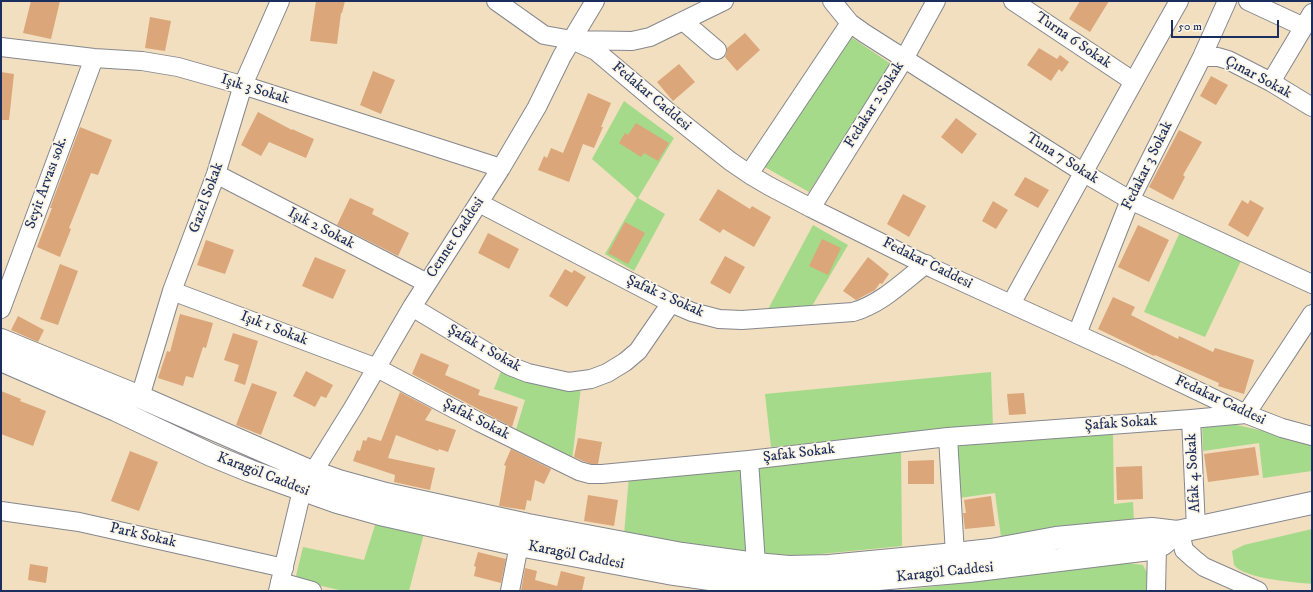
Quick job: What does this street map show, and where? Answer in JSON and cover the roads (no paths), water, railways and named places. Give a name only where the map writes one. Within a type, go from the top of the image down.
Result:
[{"type":"main road","points":[[1,340],[140,397],[313,472],[339,481],[386,494],[528,525],[682,554],[756,564],[830,566],[990,550],[1056,538],[1152,529],[1185,531],[1312,503]]},
{"type":"main road","name":"Karagöl Caddesi","points":[[1,360],[250,471],[337,502],[380,514],[519,545],[668,573],[737,583],[760,585],[856,586],[1137,551],[1157,547],[1185,531]]},
{"type":"street","name":"Gazel Sokak","points":[[140,397],[172,291],[216,174],[244,86],[280,1]]},
{"type":"street","points":[[496,1],[544,35],[572,40],[636,40],[650,37],[724,1]]},
{"type":"street","name":"Cennet Caddesi","points":[[281,580],[302,490],[377,368],[412,307],[479,203],[537,107],[562,56],[595,1]]},
{"type":"street","name":"Tuna 7 Sokak","points":[[832,1],[850,23],[864,33],[1084,173],[1130,200],[1312,284]]},
{"type":"street","name":"Fedakar 2 Sokak","points":[[811,208],[904,59],[936,1]]},
{"type":"street","name":"Turna 6 Sokak","points":[[1013,1],[1133,81]]},
{"type":"street","points":[[1011,304],[1133,81],[1180,1]]},
{"type":"street","name":"Fedakar 3 Sokak","points":[[1077,334],[1130,200],[1202,57],[1227,1]]},
{"type":"street","points":[[1248,1],[1308,20],[1271,82]]},
{"type":"street","points":[[683,21],[717,50]]},
{"type":"street","points":[[749,174],[850,23]]},
{"type":"street","name":"Fedakar Caddesi","points":[[572,40],[596,50],[678,120],[730,161],[749,174],[811,208],[926,264],[1246,414],[1282,428],[1312,436]]},
{"type":"street","name":"Işık 3 Sokak","points":[[1,47],[94,58],[142,61],[178,67],[244,86],[500,168]]},
{"type":"street","name":"Çınar Sokak","points":[[1202,57],[1218,57],[1228,60],[1271,82],[1312,107]]},
{"type":"street","name":"Seyit Arvası sok.","points":[[1,310],[94,58]]},
{"type":"street","name":"Işık 2 Sokak","points":[[216,174],[427,283]]},
{"type":"street","name":"Şafak 2 Sokak","points":[[479,203],[671,303],[692,312],[719,319],[742,320],[853,312],[861,310],[879,300],[926,264]]},
{"type":"street","name":"Işık 1 Sokak","points":[[172,291],[377,368]]},
{"type":"street","name":"Şafak 1 Sokak","points":[[412,307],[510,366],[528,373],[569,382],[591,379],[607,373],[625,362],[638,351],[671,303]]},
{"type":"street","points":[[1246,414],[1312,314]]},
{"type":"street","name":"Şafak Sokak","points":[[377,368],[479,422],[579,471],[590,474],[749,460],[948,437],[1246,414]]},
{"type":"street","name":"Afak 4 Sokak","points":[[1191,419],[1184,550],[1194,559],[1211,570],[1258,591]]},
{"type":"street","points":[[948,437],[955,554]]},
{"type":"street","points":[[749,460],[756,564]]},
{"type":"street","name":"Park Sokak","points":[[1,511],[79,522],[281,580],[312,591]]},
{"type":"street","points":[[510,591],[519,545]]},
{"type":"street","points":[[1156,591],[1157,547]]}]
